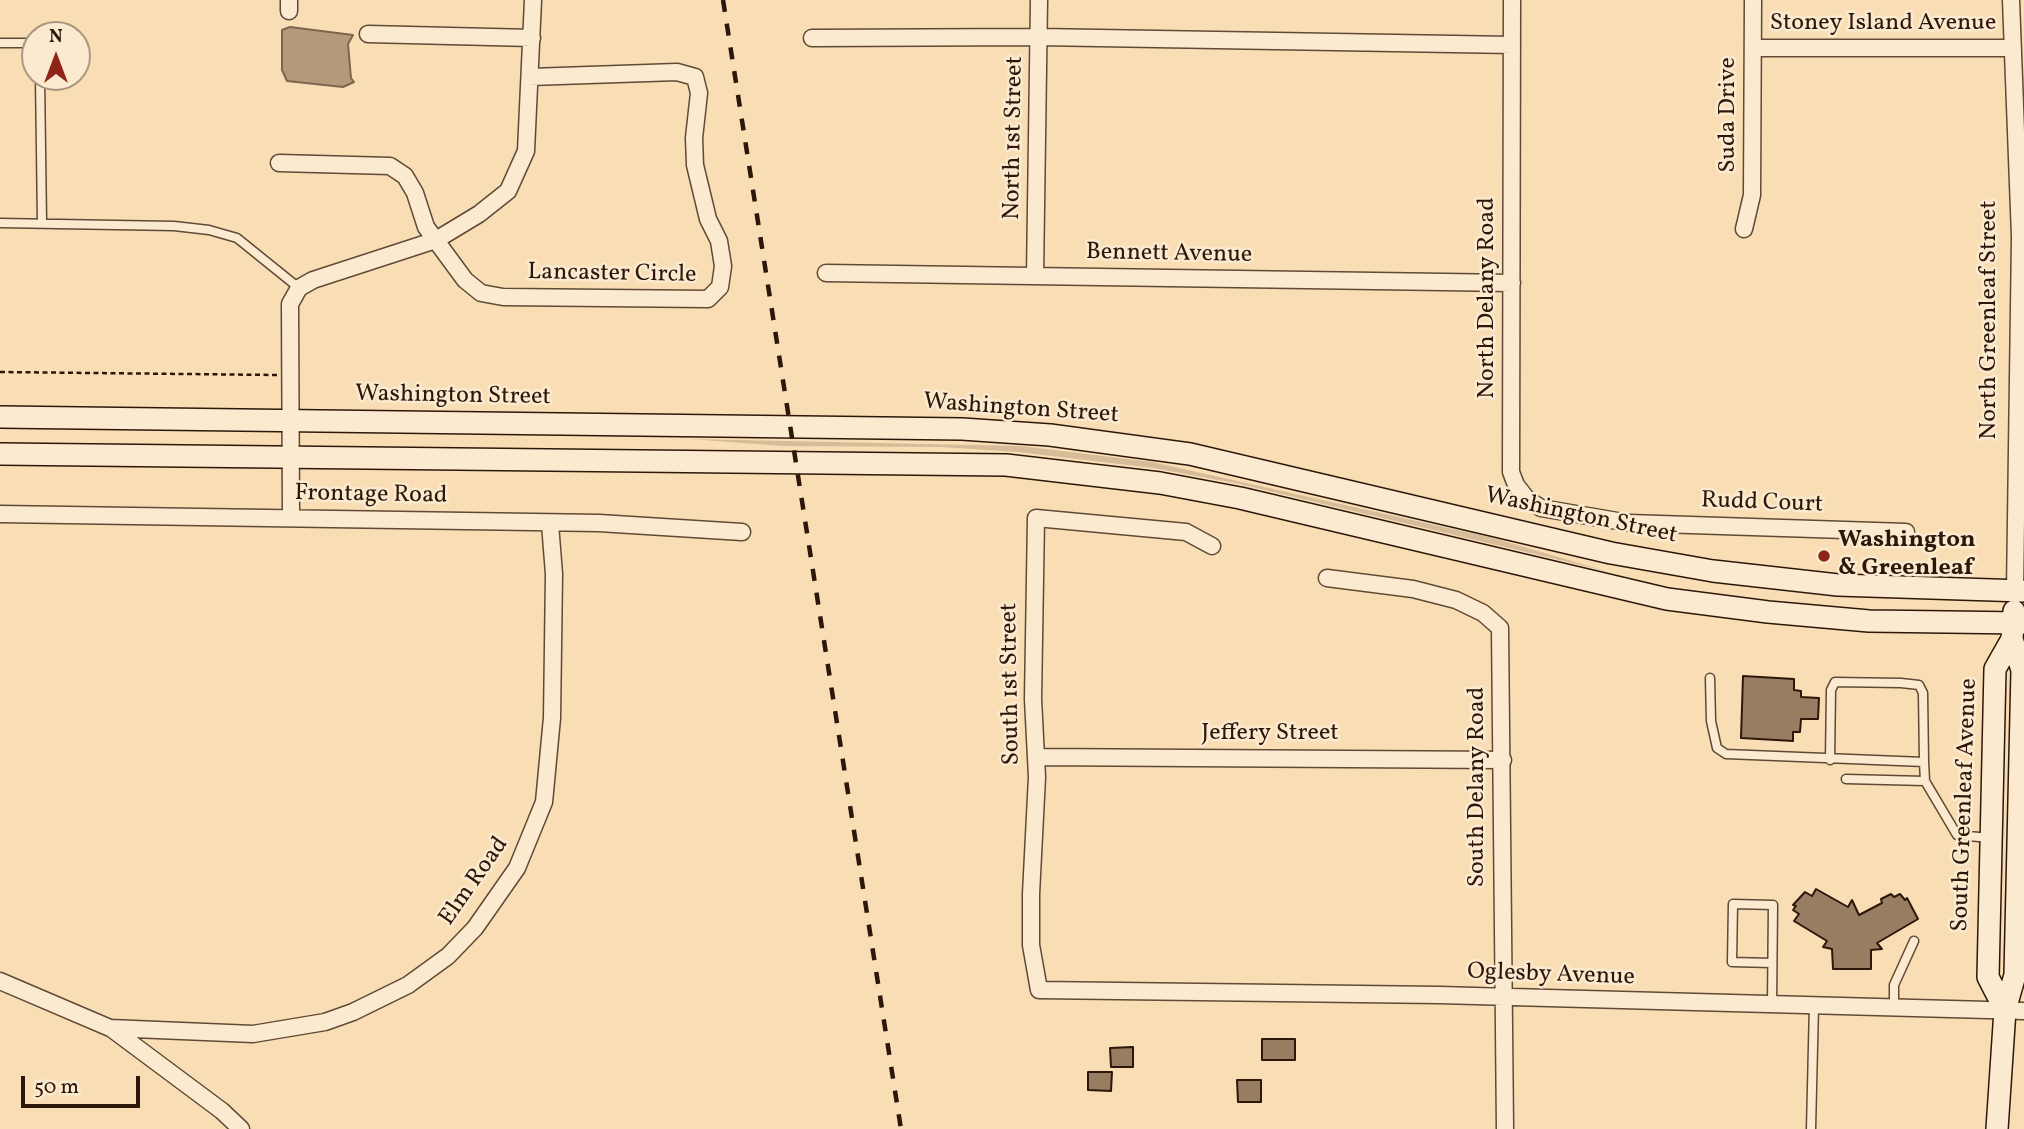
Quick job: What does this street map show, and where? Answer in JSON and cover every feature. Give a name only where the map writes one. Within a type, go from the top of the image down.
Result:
[{"type":"main road","name":"Washington Street","points":[[0,417],[962,429],[1050,435],[1190,454],[1611,552],[1713,571],[1838,585],[2019,591]]},
{"type":"main road","points":[[0,454],[952,462],[1044,468],[1160,483],[1240,498],[1667,598],[1768,612],[1869,621],[2016,628],[2022,670],[2021,840],[2015,1011],[1997,1129]]},
{"type":"main road","name":"North Greenleaf Street","points":[[2016,628],[2019,591]]},
{"type":"main road","name":"South Greenleaf Avenue","points":[[2015,1011],[1987,976],[1995,669],[2016,628]]},
{"type":"street","points":[[291,517],[290,304],[299,288],[351,265],[436,240],[479,214],[508,191],[526,151],[533,0]]},
{"type":"street","name":"North 1st Street","points":[[1035,276],[1039,0]]},
{"type":"street","name":"North Delany Road","points":[[1512,0],[1511,472],[1516,485],[1527,499],[1541,508],[1616,521]]},
{"type":"street","name":"Suda Drive","points":[[1744,229],[1752,195],[1753,0]]},
{"type":"street","name":"North Greenleaf Street","points":[[2011,0],[2019,48],[2022,237],[2019,591]]},
{"type":"street","points":[[368,34],[532,38]]},
{"type":"street","points":[[812,38],[1039,37],[1512,45]]},
{"type":"street","name":"Stoney Island Avenue","points":[[1753,48],[2019,48]]},
{"type":"street","name":"Lancaster Circle","points":[[436,240],[465,280],[481,293],[492,295],[691,300],[708,299],[720,287],[723,266],[719,241],[708,219],[695,165],[694,138],[699,93],[695,76],[677,72],[530,76]]},
{"type":"street","points":[[279,163],[390,166],[405,176],[415,193],[426,227],[436,240]]},
{"type":"street","name":"Bennett Avenue","points":[[826,273],[1512,283]]},
{"type":"street","name":"Frontage Road","points":[[0,514],[599,523],[742,532]]},
{"type":"street","name":"South 1st Street","points":[[1076,992],[1039,990],[1034,969],[1031,894],[1036,757],[1033,699],[1036,518],[1186,532],[1212,547]]},
{"type":"street","name":"Rudd Court","points":[[1616,521],[1906,531]]},
{"type":"street","name":"Elm Road","points":[[0,981],[110,1028],[253,1034],[325,1022],[353,1012],[408,985],[448,956],[475,928],[517,868],[544,802],[552,718],[554,574],[550,524]]},
{"type":"street","name":"South Delany Road","points":[[1327,578],[1413,589],[1456,600],[1483,613],[1500,628],[1505,1129]]},
{"type":"street","name":"Jeffery Street","points":[[1036,757],[1503,760]]},
{"type":"street","name":"Oglesby Avenue","points":[[1076,992],[1503,997],[2015,1011]]},
{"type":"street","points":[[110,1028],[141,1049],[241,1129]]},
{"type":"lane","points":[[0,43],[21,43]]},
{"type":"lane","points":[[40,91],[42,223]]},
{"type":"lane","points":[[0,223],[209,230],[237,238],[299,288]]},
{"type":"lane","points":[[1710,678],[1712,722],[1717,748],[1726,754],[1924,762]]},
{"type":"lane","points":[[1830,760],[1831,690],[1835,682],[1901,682],[1919,685],[1923,693],[1925,781],[1957,835],[1990,838]]},
{"type":"lane","points":[[1846,779],[1925,781]]},
{"type":"lane","points":[[1772,963],[1732,962],[1733,904],[1773,905],[1772,1004]]},
{"type":"lane","points":[[1894,1007],[1894,985],[1914,941]]},
{"type":"lane","points":[[1811,1129],[1814,1005]]},
{"type":"path","points":[[0,372],[290,376]]},
{"type":"shaded area","points":[[290,27],[353,35],[348,44],[351,78],[354,82],[343,87],[287,81],[282,70],[282,30]]},
{"type":"shaded area","points":[[690,439],[1021,446],[1152,462],[1493,538],[1606,571],[1235,483],[1153,468],[1018,452],[941,447],[782,446]]},
{"type":"building","points":[[1743,676],[1794,679],[1794,690],[1801,691],[1801,697],[1819,698],[1818,719],[1801,719],[1800,732],[1793,732],[1793,741],[1741,738]]},
{"type":"building","points":[[1816,889],[1848,907],[1852,900],[1859,915],[1882,903],[1881,899],[1891,894],[1894,897],[1900,894],[1905,900],[1907,898],[1918,919],[1877,943],[1882,949],[1871,950],[1871,969],[1833,969],[1832,949],[1823,947],[1827,941],[1794,921],[1799,914],[1793,910],[1796,906],[1793,905],[1805,892],[1812,896]]},
{"type":"building","points":[[1262,1039],[1295,1039],[1295,1060],[1262,1060]]},
{"type":"building","points":[[1133,1047],[1133,1067],[1111,1067],[1110,1048]]},
{"type":"building","points":[[1088,1072],[1112,1072],[1111,1091],[1088,1090]]},
{"type":"building","points":[[1237,1080],[1261,1080],[1261,1102],[1238,1102]]},
{"type":"railway","points":[[723,0],[901,1129]]},
{"type":"place","name":"Washington & Greenleaf","points":[[1824,556]]}]
